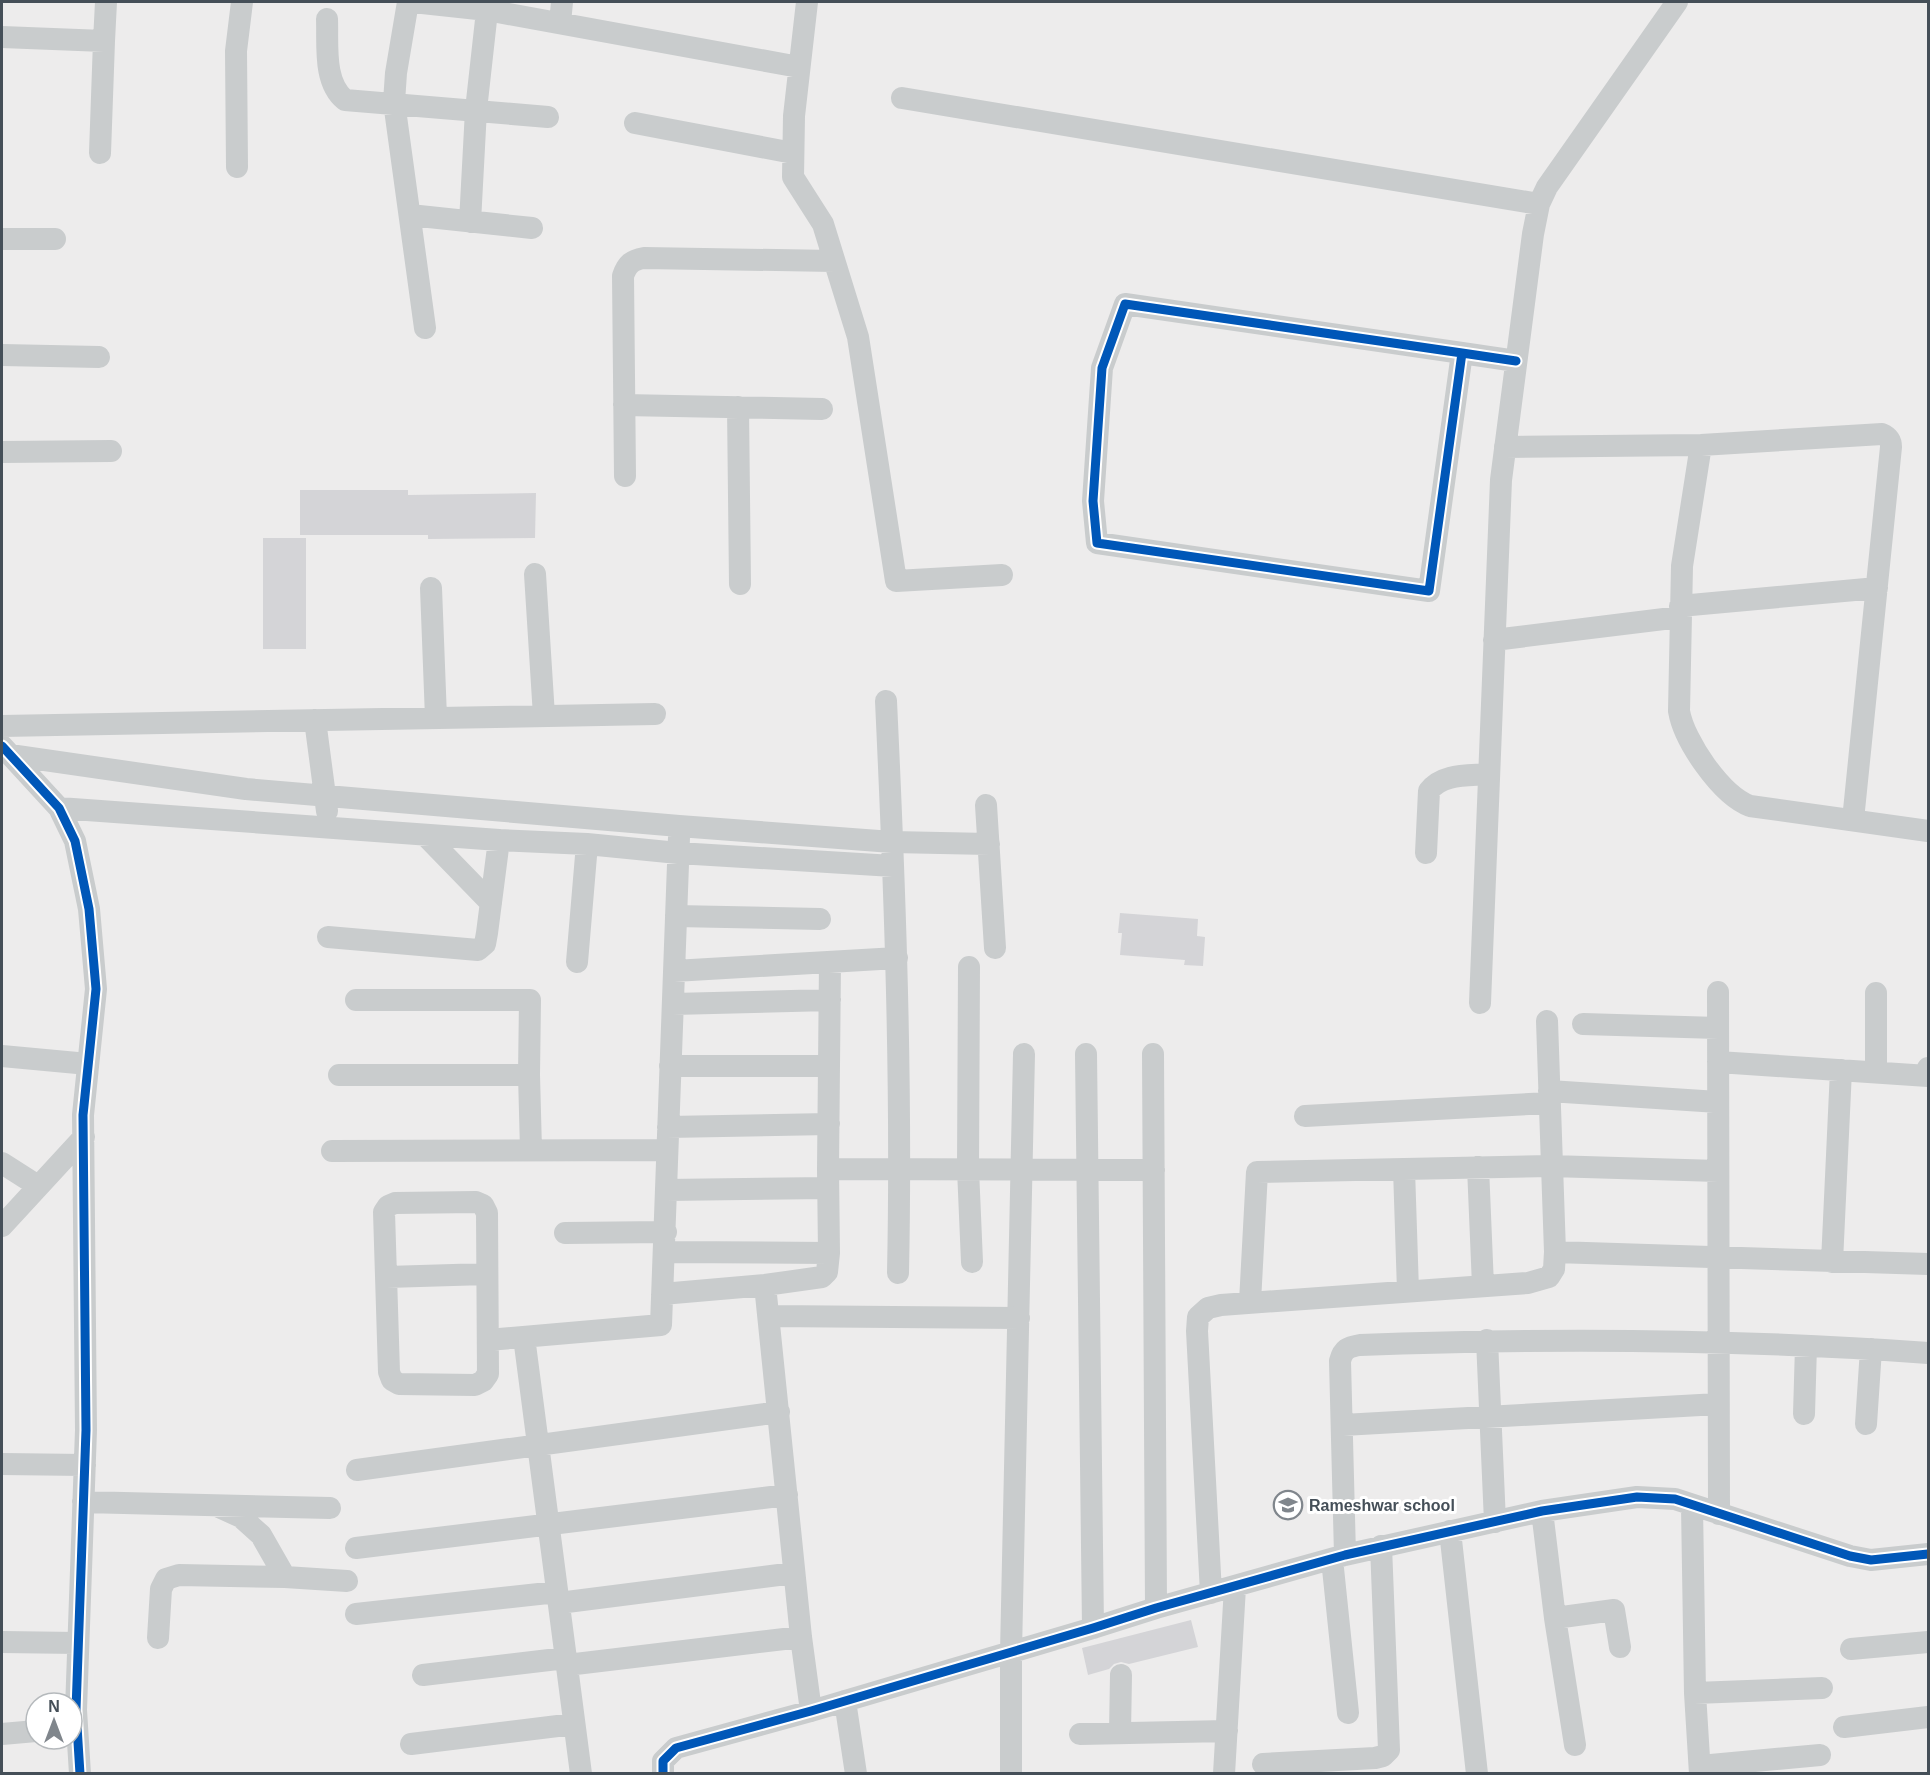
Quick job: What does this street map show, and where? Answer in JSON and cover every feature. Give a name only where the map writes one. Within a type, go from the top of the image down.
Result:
[{"type":"street","points":[[100,153],[106,2]]},
{"type":"street","points":[[237,167],[236,51],[242,2]]},
{"type":"street","points":[[408,2],[396,73],[394,102],[425,328]]},
{"type":"street","points":[[413,2],[561,12],[799,67]]},
{"type":"street","points":[[807,2],[794,116],[793,177],[823,224],[858,337],[896,581],[1002,575]]},
{"type":"street","points":[[1480,1003],[1500,480],[1533,234],[1539,204],[1547,187],[1677,2]]},
{"type":"street","points":[[470,222],[476,110],[487,6]]},
{"type":"street","points":[[327,19],[330,70],[336,92],[345,100],[394,102],[548,117]]},
{"type":"street","points":[[2,37],[104,41]]},
{"type":"street","points":[[902,98],[1539,204]]},
{"type":"street","points":[[635,123],[794,153]]},
{"type":"street","points":[[410,215],[532,228]]},
{"type":"street","points":[[2,239],[55,239]]},
{"type":"street","points":[[625,476],[623,276],[626,267],[634,260],[644,258],[834,261]]},
{"type":"street","points":[[1462,353],[1429,591],[1097,543],[1093,501],[1102,368],[1125,304],[1462,353],[1516,361]]},
{"type":"street","points":[[2,355],[99,357]]},
{"type":"street","points":[[624,405],[822,409]]},
{"type":"street","points":[[738,407],[740,584]]},
{"type":"street","points":[[1505,447],[1701,445],[1882,434],[1887,436],[1891,441],[1891,447],[1853,820]]},
{"type":"street","points":[[1701,445],[1683,548],[1679,711],[1681,725],[1687,738],[1707,768],[1736,797],[1750,806],[1929,831]]},
{"type":"street","points":[[2,452],[111,451]]},
{"type":"street","points":[[535,574],[544,716]]},
{"type":"street","points":[[431,588],[435,718]]},
{"type":"street","points":[[1494,640],[1680,611],[1877,588]]},
{"type":"street","points":[[886,701],[897,958],[900,1169],[898,1273]]},
{"type":"street","points":[[2,726],[655,714]]},
{"type":"street","points":[[315,720],[329,828]]},
{"type":"street","points":[[6,751],[246,789],[892,842],[989,844]]},
{"type":"street","points":[[6,751],[59,808],[75,841],[89,909],[96,989],[84,1115],[86,1430],[76,1691]]},
{"type":"street","points":[[1426,853],[1429,791],[1433,784],[1443,779],[1489,774]]},
{"type":"street","points":[[986,805],[995,948]]},
{"type":"street","points":[[59,808],[893,866]]},
{"type":"street","points":[[488,1340],[661,1325],[679,826]]},
{"type":"street","points":[[426,835],[491,903]]},
{"type":"street","points":[[328,937],[478,950],[484,944],[499,840]]},
{"type":"street","points":[[577,962],[587,844]]},
{"type":"street","points":[[676,916],[820,919]]},
{"type":"street","points":[[674,971],[897,958]]},
{"type":"street","points":[[662,1294],[765,1285],[822,1276],[826,1272],[829,1253],[830,962]]},
{"type":"street","points":[[969,967],[968,1169],[972,1262]]},
{"type":"street","points":[[1718,992],[1719,1514]]},
{"type":"street","points":[[1876,993],[1876,1072]]},
{"type":"street","points":[[356,1000],[530,1000],[531,1150]]},
{"type":"street","points":[[673,1004],[830,1000]]},
{"type":"street","points":[[1211,1593],[1198,1317],[1208,1308],[1221,1305],[1528,1283],[1549,1277],[1554,1269],[1555,1252],[1547,1021]]},
{"type":"street","points":[[1583,1024],[1718,1028]]},
{"type":"street","points":[[1011,1773],[1011,1652],[1024,1054]]},
{"type":"street","points":[[1086,1054],[1093,1628]]},
{"type":"street","points":[[1153,1054],[1156,1608]]},
{"type":"street","points":[[2,1056],[88,1064]]},
{"type":"street","points":[[1718,1062],[1928,1073]]},
{"type":"street","points":[[670,1066],[829,1066]]},
{"type":"street","points":[[1832,1262],[1841,1070]]},
{"type":"street","points":[[339,1075],[529,1075]]},
{"type":"street","points":[[1305,1116],[1549,1097],[1718,1102]]},
{"type":"street","points":[[668,1127],[829,1124]]},
{"type":"street","points":[[2,1226],[84,1137]]},
{"type":"street","points":[[332,1151],[667,1150]]},
{"type":"street","points":[[2,1162],[38,1186]]},
{"type":"street","points":[[1250,1302],[1257,1172],[1551,1166],[1718,1171]]},
{"type":"street","points":[[1478,1167],[1483,1286]]},
{"type":"street","points":[[666,1190],[828,1178],[900,1169],[1154,1170]]},
{"type":"street","points":[[1404,1169],[1408,1291]]},
{"type":"street","points":[[476,1202],[483,1205],[487,1213],[486,1274],[488,1374],[483,1381],[475,1385],[399,1384],[392,1380],[389,1372],[384,1212],[388,1206],[395,1203],[476,1202]]},
{"type":"street","points":[[565,1233],[829,1253]]},
{"type":"street","points":[[1555,1252],[1929,1264]]},
{"type":"street","points":[[387,1276],[486,1274]]},
{"type":"street","points":[[765,1285],[794,1573],[811,1711]]},
{"type":"street","points":[[769,1316],[1019,1318]]},
{"type":"street","points":[[524,1337],[581,1773]]},
{"type":"street","points":[[1487,1340],[1496,1522]]},
{"type":"street","points":[[1347,1713],[1339,1557],[1343,1425],[1340,1361],[1342,1352],[1348,1347],[1487,1340],[1718,1343],[1929,1353]]},
{"type":"street","points":[[1804,1414],[1806,1346]]},
{"type":"street","points":[[1866,1424],[1871,1349]]},
{"type":"street","points":[[1343,1425],[1718,1404]]},
{"type":"street","points":[[357,1470],[779,1412]]},
{"type":"street","points":[[2,1464],[85,1465]]},
{"type":"street","points":[[356,1548],[787,1495]]},
{"type":"street","points":[[663,1773],[663,1761],[676,1748],[811,1711],[1156,1608],[1339,1557],[1542,1511],[1637,1497],[1675,1499],[1851,1556],[1870,1560],[1929,1554]]},
{"type":"street","points":[[84,1502],[330,1508]]},
{"type":"street","points":[[215,1505],[241,1517],[261,1535],[285,1577]]},
{"type":"street","points":[[1692,1506],[1695,1693],[1700,1770],[1820,1755]]},
{"type":"street","points":[[1542,1511],[1555,1618],[1575,1745]]},
{"type":"street","points":[[1450,1532],[1477,1773]]},
{"type":"street","points":[[1263,1764],[1375,1758],[1383,1756],[1389,1749],[1382,1546]]},
{"type":"street","points":[[356,1614],[558,1598],[794,1573]]},
{"type":"street","points":[[159,1638],[161,1589],[166,1579],[179,1575],[347,1581]]},
{"type":"street","points":[[1224,1773],[1235,1587]]},
{"type":"street","points":[[1555,1618],[1614,1610],[1620,1647]]},
{"type":"street","points":[[423,1675],[801,1637]]},
{"type":"street","points":[[2,1642],[78,1643]]},
{"type":"street","points":[[1851,1649],[1929,1642]]},
{"type":"street","points":[[1120,1733],[1121,1675]]},
{"type":"street","points":[[1695,1693],[1822,1688]]},
{"type":"street","points":[[845,1701],[856,1773]]},
{"type":"street","points":[[1844,1727],[1929,1717]]},
{"type":"street","points":[[411,1744],[574,1724]]},
{"type":"street","points":[[1080,1734],[1227,1731]]},
{"type":"street","points":[[2,1734],[24,1732]]},
{"type":"street","points":[[77,1751],[80,1773]]},
{"type":"building","points":[[300,490],[408,490],[408,495],[536,493],[535,538],[428,539],[428,535],[300,535]]},
{"type":"building","points":[[263,538],[306,538],[306,649],[263,649]]},
{"type":"building","points":[[1120,913],[1198,919],[1197,936],[1205,937],[1203,966],[1184,965],[1185,960],[1120,955],[1122,933],[1118,933]]},
{"type":"building","points":[[1191,1620],[1198,1647],[1129,1664],[1121,1662],[1109,1669],[1088,1675],[1082,1648]]},
{"type":"cycle path","points":[[1462,353],[1429,591],[1097,543],[1093,501],[1102,368],[1125,304],[1462,353],[1516,361]]},
{"type":"cycle path","points":[[2,746],[59,808],[75,841],[89,909],[96,989],[83,1115],[86,1430],[76,1710],[80,1774]]},
{"type":"cycle path","points":[[663,1774],[663,1761],[676,1748],[811,1711],[1156,1608],[1345,1555],[1542,1511],[1637,1497],[1675,1499],[1850,1556],[1871,1560],[1928,1554]]},
{"type":"place","name":"Rameshwar school","points":[[1288,1505]]}]
